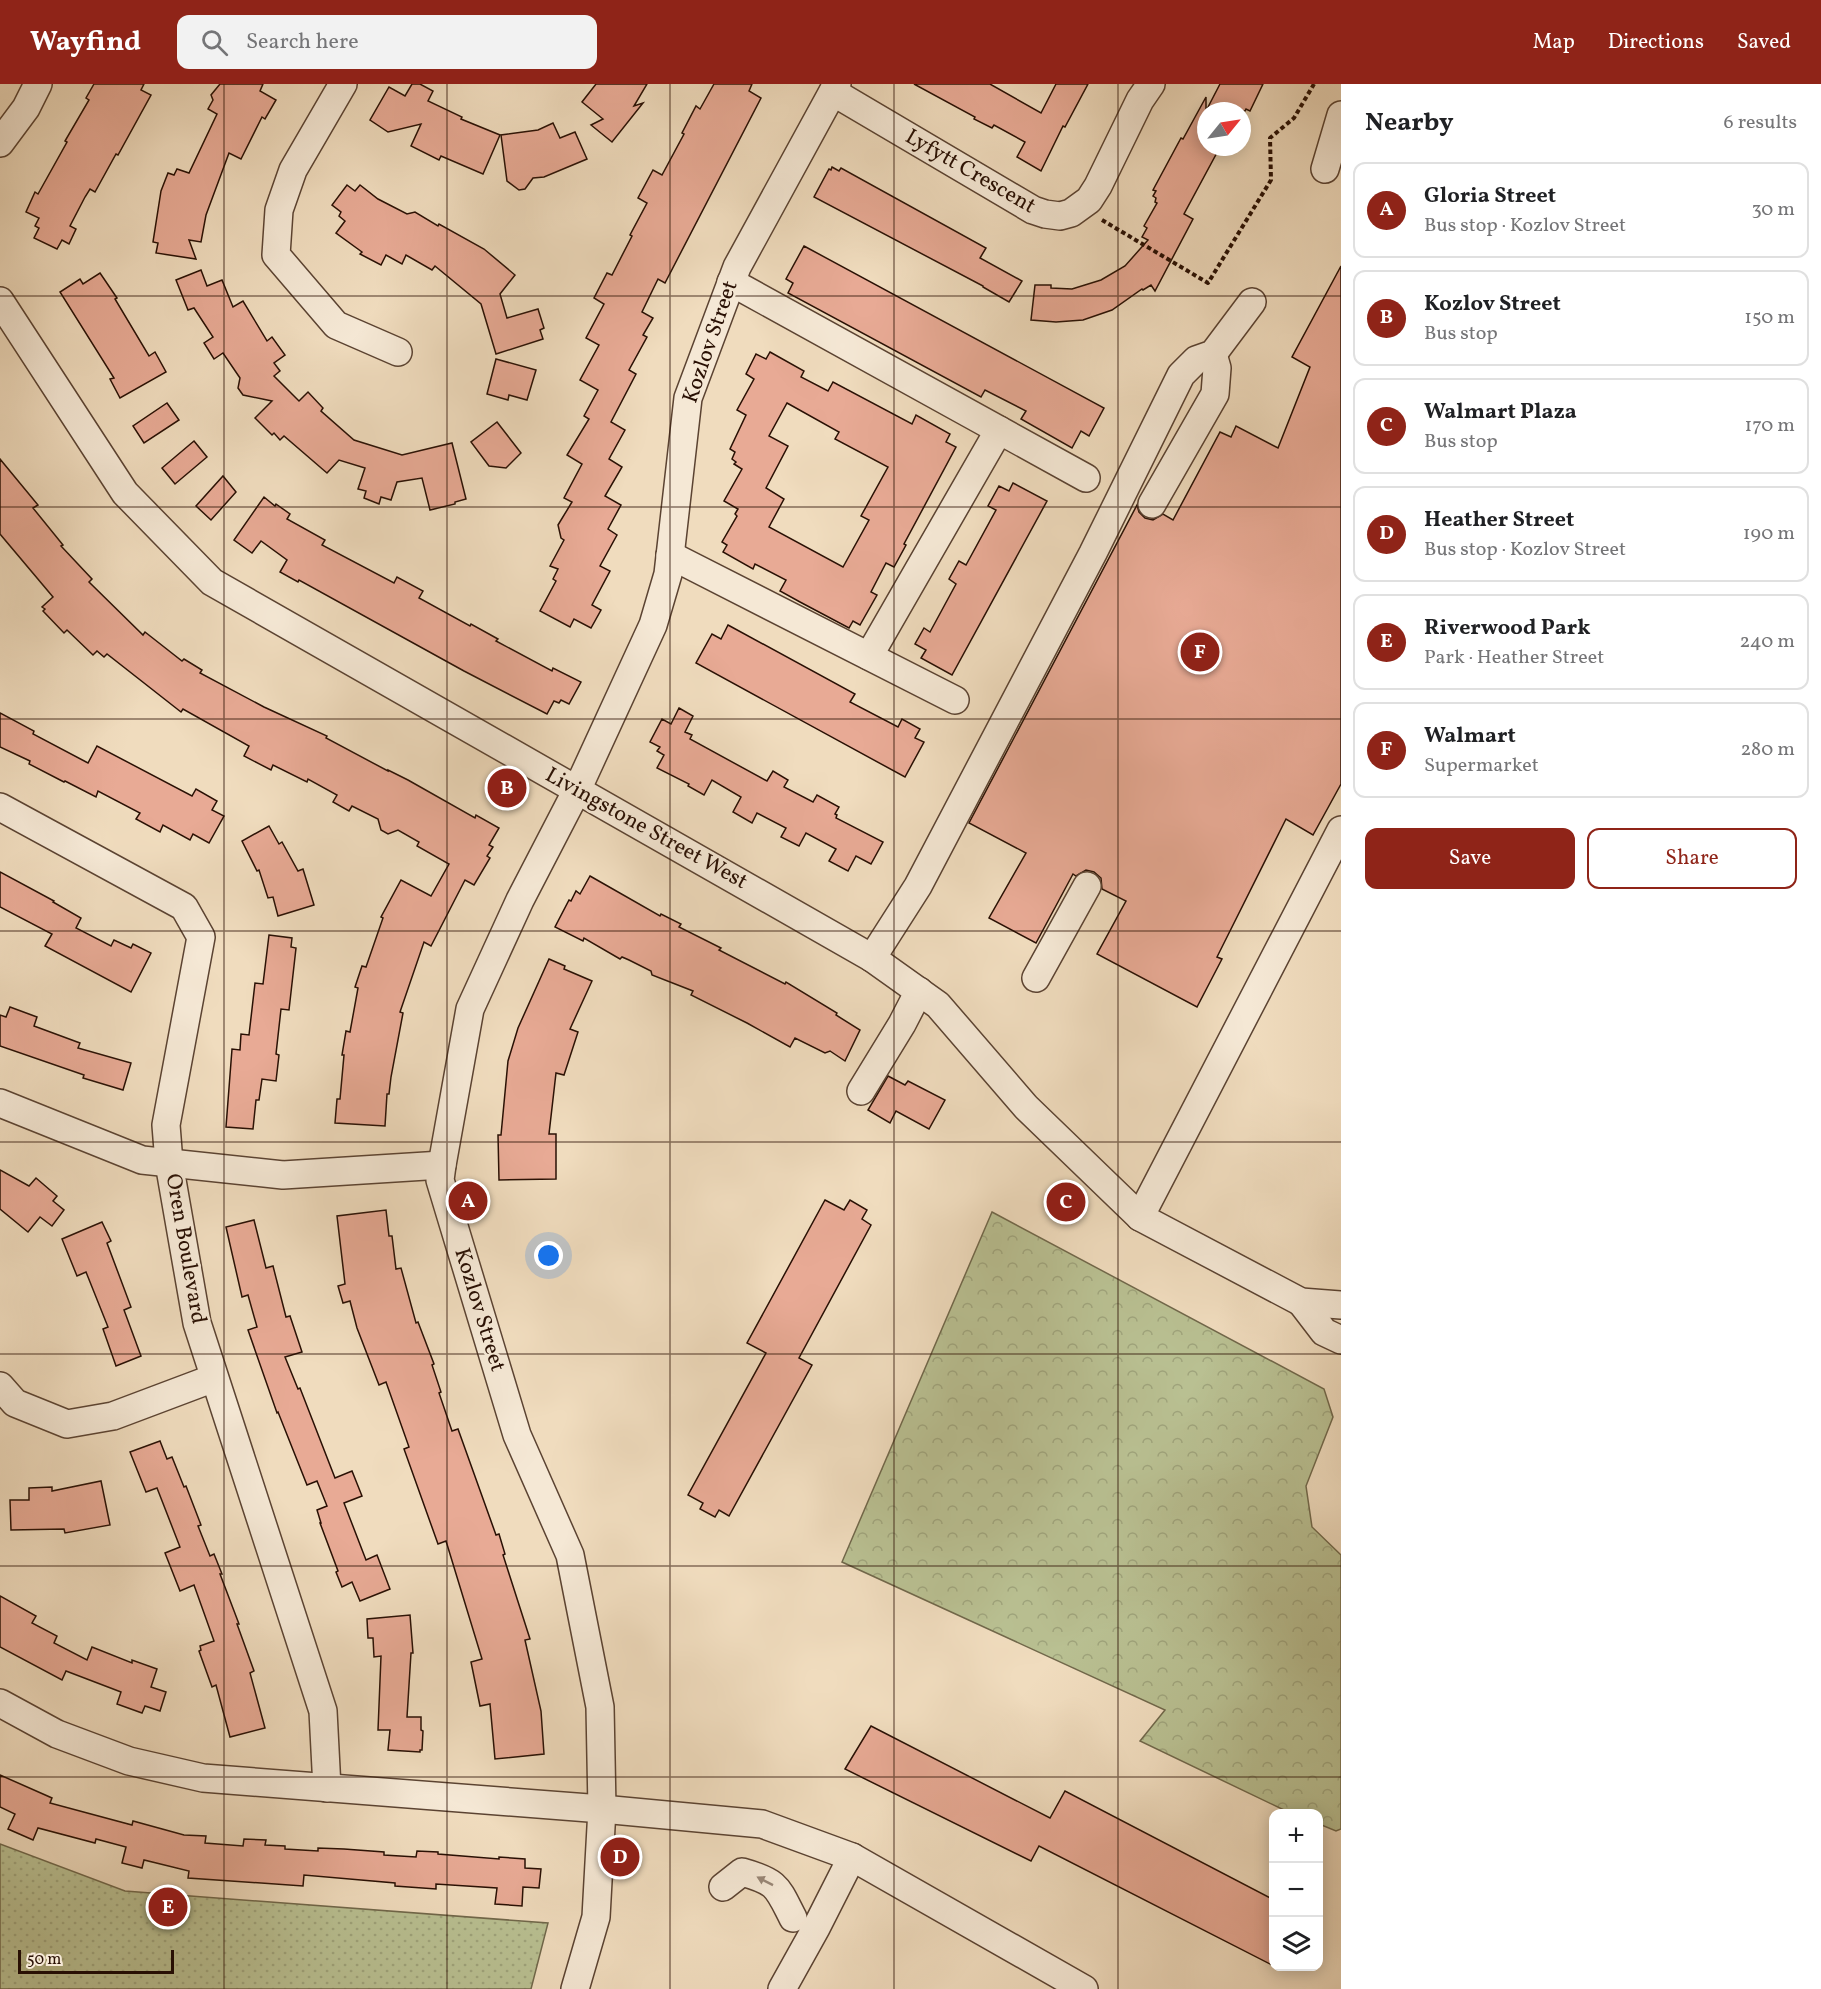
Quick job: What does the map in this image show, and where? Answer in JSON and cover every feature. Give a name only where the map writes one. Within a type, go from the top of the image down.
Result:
[{"type":"street","points":[[0,143],[26,108],[38,84]]},
{"type":"street","points":[[343,84],[293,170],[279,210],[276,255],[336,325],[398,352]]},
{"type":"street","points":[[1081,207],[1089,200],[1098,186],[1140,100],[1151,84]]},
{"type":"street","name":"Lyfytt Crescent","points":[[835,88],[1033,210],[1060,216],[1081,207]]},
{"type":"street","name":"Kozlov Street","points":[[575,1989],[596,1917],[602,1809],[600,1707],[570,1555],[517,1435],[440,1180],[442,1165],[470,1010],[520,900],[577,790],[653,625],[668,574],[688,398],[737,267],[835,88]]},
{"type":"street","points":[[1325,169],[1341,115]]},
{"type":"street","points":[[731,282],[1086,478]]},
{"type":"street","name":"Livingstone Street West","points":[[0,301],[125,493],[212,582],[873,958],[939,1005],[1026,1107],[1140,1217],[1301,1302],[1341,1305]]},
{"type":"street","points":[[873,958],[918,886],[1093,553],[1181,375],[1196,360],[1213,354],[1252,302]]},
{"type":"street","points":[[1152,504],[1215,394],[1217,368],[1213,354]]},
{"type":"street","points":[[869,656],[999,430]]},
{"type":"street","points":[[670,555],[955,700]]},
{"type":"street","name":"Oren Boulevard","points":[[0,807],[184,907],[201,938],[166,1125],[169,1163],[197,1323],[323,1711],[327,1788]]},
{"type":"street","points":[[1140,1217],[1341,830]]},
{"type":"street","points":[[1036,978],[1087,886]]},
{"type":"street","points":[[861,1091],[902,1024],[919,991]]},
{"type":"street","points":[[0,1103],[142,1160],[283,1175],[442,1165]]},
{"type":"street","name":"Livingstone Street West","points":[[1301,1302],[1324,1332],[1341,1340]]},
{"type":"street","points":[[0,1386],[15,1403],[67,1424],[113,1416],[214,1378]]},
{"type":"street","points":[[0,1703],[57,1734],[129,1761],[203,1778],[602,1809],[762,1824],[852,1857],[1084,1989]]},
{"type":"street","points":[[782,1989],[852,1857]]},
{"type":"street","points":[[723,1887],[742,1872],[761,1877],[777,1887],[793,1918]]},
{"type":"path","points":[[1081,207],[1208,283],[1271,180],[1270,138],[1294,118],[1314,84]]},
{"type":"green space","points":[[992,1212],[1324,1389],[1333,1417],[1306,1486],[1312,1527],[1341,1555],[1341,1829],[1336,1831],[1323,1826],[1323,1809],[1282,1809],[1140,1741],[1165,1710],[842,1562]]},
{"type":"green space","points":[[0,1844],[125,1891],[548,1923],[531,1989],[0,1989]]},
{"type":"building","points":[[94,84],[144,84],[141,90],[151,95],[95,192],[90,189],[85,197],[70,226],[76,229],[69,244],[62,240],[57,249],[34,238],[39,228],[35,226],[39,218],[26,212],[35,192],[38,194],[67,142],[65,141],[89,100],[86,98]]},
{"type":"building","points":[[220,84],[263,84],[260,91],[276,100],[265,119],[262,117],[241,159],[229,153],[206,215],[201,242],[189,240],[196,259],[156,253],[158,243],[153,242],[161,191],[168,173],[174,175],[177,169],[189,173],[217,114],[208,109],[213,100],[211,95]]},
{"type":"building","points":[[412,84],[420,84],[433,91],[428,101],[462,117],[461,119],[500,135],[483,174],[441,156],[439,160],[411,146],[421,124],[388,132],[370,120],[389,87],[405,96]]},
{"type":"building","points":[[596,84],[647,84],[634,106],[643,103],[612,142],[591,125],[603,119],[582,102]]},
{"type":"building","points":[[714,84],[752,84],[749,91],[761,98],[665,283],[658,279],[642,312],[653,318],[643,335],[647,337],[629,370],[636,374],[611,422],[625,430],[609,459],[622,467],[605,496],[621,505],[608,529],[617,535],[600,566],[610,571],[592,605],[601,610],[591,628],[574,619],[570,627],[540,611],[556,581],[553,579],[558,569],[550,566],[564,540],[561,538],[558,525],[572,502],[564,498],[582,464],[567,455],[589,419],[584,416],[598,390],[580,380],[599,345],[586,338],[604,304],[594,298],[607,273],[612,275],[632,236],[630,235],[647,203],[638,198],[653,170],[662,175],[696,106],[700,109]]},
{"type":"building","points":[[914,84],[990,84],[1041,113],[1056,84],[1088,84],[1065,127],[1063,126],[1041,171],[1017,157],[1025,142],[994,125],[992,128],[974,119],[975,117]]},
{"type":"building","points":[[1220,84],[1263,84],[1251,109],[1251,102],[1211,102]]},
{"type":"building","points":[[1197,113],[1197,156],[1215,156],[1184,214],[1193,219],[1155,291],[1151,285],[1112,310],[1083,320],[1056,322],[1031,320],[1035,285],[1072,289],[1101,280],[1125,266],[1148,240],[1142,237],[1147,228],[1144,226],[1157,203],[1153,196],[1156,191],[1153,190],[1181,138],[1183,139]]},
{"type":"building","points":[[553,123],[560,138],[575,132],[587,159],[544,177],[533,178],[525,189],[519,190],[507,181],[501,135],[538,130]]},
{"type":"building","points":[[832,167],[839,171],[841,168],[986,248],[980,258],[1022,281],[1009,302],[814,197]]},
{"type":"building","points":[[347,185],[355,191],[360,185],[378,199],[407,214],[415,212],[484,249],[515,275],[500,294],[507,318],[538,309],[544,328],[540,330],[543,339],[496,354],[481,304],[435,266],[432,270],[406,255],[402,264],[386,255],[381,265],[360,254],[362,252],[336,233],[345,221],[339,216],[341,212],[332,205]]},
{"type":"building","points":[[804,246],[1104,408],[1089,436],[1081,431],[1072,448],[1021,419],[1026,411],[985,390],[981,397],[788,293],[793,283],[786,279]]},
{"type":"building","points":[[1341,266],[1341,784],[1313,835],[1286,819],[1217,957],[1222,959],[1197,1007],[1097,954],[1126,901],[1102,889],[1101,878],[1094,872],[1086,870],[1076,876],[1073,874],[1036,943],[989,918],[1026,853],[969,823],[1137,505],[1139,512],[1145,518],[1153,520],[1163,514],[1173,520],[1220,432],[1231,437],[1236,426],[1278,448],[1310,367],[1292,357]]},
{"type":"building","points":[[201,270],[207,286],[222,280],[233,307],[243,301],[267,341],[272,337],[285,355],[274,363],[280,371],[274,376],[299,401],[308,392],[323,408],[321,411],[354,440],[402,455],[452,443],[466,499],[430,510],[422,478],[397,482],[391,500],[381,497],[379,504],[364,498],[366,491],[358,489],[365,468],[339,460],[327,473],[284,436],[280,440],[274,433],[272,435],[255,418],[272,401],[243,395],[238,388],[240,378],[223,353],[214,359],[204,343],[213,337],[194,308],[188,310],[176,280]]},
{"type":"building","points":[[100,273],[117,298],[115,299],[149,356],[155,352],[166,372],[120,398],[110,379],[114,378],[60,292],[80,279],[83,284]]},
{"type":"building","points":[[770,352],[804,371],[801,377],[828,391],[833,382],[912,424],[916,415],[950,434],[946,442],[956,447],[894,567],[886,563],[871,592],[877,595],[860,625],[853,621],[849,628],[800,602],[780,591],[786,580],[755,564],[753,569],[723,552],[727,545],[722,542],[737,516],[735,514],[738,509],[724,501],[742,469],[734,464],[736,462],[732,459],[735,452],[730,449],[746,415],[737,410],[754,379],[746,374],[756,354],[766,359]],"holes":[[[787,403],[839,432],[835,439],[888,467],[861,516],[869,520],[843,567],[769,527],[784,499],[766,488],[788,446],[769,436]]]},
{"type":"building","points":[[496,359],[536,370],[527,400],[509,395],[508,400],[487,394]]},
{"type":"building","points":[[167,403],[179,420],[144,443],[133,426]]},
{"type":"building","points":[[497,422],[521,453],[506,468],[489,466],[471,442]]},
{"type":"building","points":[[194,441],[207,457],[175,484],[162,468]]},
{"type":"building","points":[[0,459],[38,505],[33,508],[63,545],[61,546],[92,579],[89,582],[143,635],[145,632],[182,661],[184,659],[202,670],[200,673],[264,707],[327,736],[326,738],[475,818],[476,815],[499,828],[489,845],[493,847],[487,856],[490,858],[474,885],[465,880],[431,946],[424,942],[400,1012],[403,1013],[389,1094],[387,1094],[385,1126],[335,1123],[337,1099],[340,1099],[344,1055],[342,1055],[346,1031],[350,1032],[358,988],[355,987],[362,966],[366,967],[383,918],[381,917],[401,880],[431,896],[449,864],[417,846],[419,842],[398,830],[388,834],[381,830],[378,819],[352,806],[349,811],[333,802],[337,795],[308,779],[307,782],[273,765],[271,770],[244,756],[249,746],[183,709],[181,712],[107,654],[104,657],[97,651],[93,655],[67,630],[64,633],[43,611],[45,609],[42,607],[53,597],[0,534]]},
{"type":"building","points":[[223,476],[236,492],[211,520],[196,506]]},
{"type":"building","points":[[1013,483],[1047,501],[952,675],[921,658],[926,650],[915,644],[924,628],[930,632],[956,584],[949,579],[959,561],[966,565],[996,510],[988,506],[999,486],[1009,491]]},
{"type":"building","points":[[264,497],[290,514],[287,519],[325,540],[322,545],[394,583],[397,577],[423,591],[419,598],[470,626],[471,624],[498,639],[496,641],[552,671],[553,668],[581,682],[569,704],[561,700],[559,703],[554,701],[547,714],[299,580],[298,582],[280,572],[287,560],[261,541],[252,553],[234,540]]},
{"type":"building","points":[[728,625],[855,694],[850,702],[898,727],[902,719],[920,729],[915,738],[924,742],[905,777],[696,663],[712,634],[721,639]]},
{"type":"building","points":[[679,708],[693,716],[685,732],[692,735],[690,739],[767,781],[773,771],[788,780],[784,787],[813,802],[817,795],[839,807],[835,814],[836,818],[883,842],[871,864],[856,856],[848,871],[829,861],[836,849],[806,833],[799,846],[781,837],[786,828],[757,813],[752,823],[733,812],[741,797],[712,780],[704,795],[688,786],[689,784],[657,768],[664,755],[657,751],[660,747],[650,742],[662,719],[671,724]]},
{"type":"building","points":[[0,713],[34,731],[33,734],[88,763],[97,746],[192,796],[196,789],[217,801],[212,810],[224,816],[209,843],[193,834],[190,840],[163,825],[160,832],[136,819],[140,813],[98,791],[96,797],[64,782],[29,764],[30,761],[0,747]]},
{"type":"building","points":[[269,826],[279,844],[282,842],[298,871],[303,869],[314,905],[278,916],[273,897],[268,898],[259,870],[257,871],[242,841]]},
{"type":"building","points":[[0,872],[81,918],[76,928],[111,946],[114,940],[131,948],[133,944],[151,953],[131,992],[45,946],[52,934],[0,907]]},
{"type":"building","points":[[590,876],[660,916],[661,914],[681,924],[679,927],[721,948],[719,950],[785,984],[786,982],[837,1013],[836,1015],[860,1030],[845,1061],[830,1051],[825,1053],[795,1038],[790,1047],[691,995],[693,991],[652,975],[651,971],[629,960],[622,957],[620,959],[584,938],[583,941],[555,927],[569,900],[571,901],[576,891],[580,894]]},
{"type":"building","points":[[269,935],[292,938],[291,947],[296,948],[289,1010],[281,1009],[276,1054],[279,1055],[276,1081],[262,1079],[259,1100],[256,1100],[253,1129],[226,1127],[232,1049],[240,1050],[241,1034],[249,1035],[255,983],[263,984]]},
{"type":"building","points":[[549,959],[565,966],[564,969],[592,981],[570,1029],[578,1032],[564,1075],[556,1073],[549,1134],[556,1134],[556,1179],[499,1180],[498,1135],[501,1135],[508,1061],[518,1028]]},
{"type":"building","points":[[10,1007],[37,1017],[34,1026],[80,1043],[78,1048],[131,1063],[123,1090],[83,1078],[84,1075],[0,1046],[0,1015],[6,1017]]},
{"type":"building","points":[[888,1076],[905,1085],[908,1081],[945,1100],[929,1129],[896,1111],[890,1123],[868,1110]]},
{"type":"building","points":[[0,1170],[29,1186],[36,1178],[57,1196],[53,1201],[64,1210],[52,1226],[40,1217],[28,1232],[0,1209]]},
{"type":"building","points":[[825,1200],[844,1210],[850,1200],[867,1210],[862,1219],[871,1225],[799,1358],[812,1365],[729,1516],[719,1510],[715,1517],[700,1509],[703,1503],[688,1495],[766,1353],[747,1343]]},
{"type":"building","points":[[386,1210],[396,1269],[401,1268],[416,1323],[418,1322],[434,1364],[432,1365],[441,1392],[439,1393],[452,1431],[458,1429],[496,1535],[499,1534],[505,1554],[503,1555],[530,1639],[525,1640],[541,1711],[544,1754],[495,1759],[490,1704],[480,1706],[471,1662],[482,1659],[446,1541],[438,1544],[404,1449],[409,1447],[386,1382],[379,1385],[357,1328],[350,1301],[343,1303],[338,1286],[345,1284],[337,1216]]},
{"type":"building","points":[[254,1220],[266,1268],[273,1266],[286,1317],[290,1316],[302,1352],[285,1357],[298,1389],[300,1388],[335,1478],[352,1471],[362,1496],[344,1503],[366,1560],[377,1555],[390,1589],[360,1601],[352,1582],[342,1587],[317,1510],[327,1506],[317,1481],[307,1485],[277,1413],[248,1330],[257,1327],[248,1295],[242,1297],[226,1227]]},
{"type":"building","points":[[102,1222],[111,1241],[107,1243],[131,1307],[124,1310],[141,1356],[116,1366],[103,1329],[108,1327],[86,1272],[77,1276],[62,1239]]},
{"type":"building","points":[[160,1441],[167,1459],[172,1457],[184,1487],[186,1486],[210,1556],[214,1554],[222,1574],[220,1574],[254,1671],[250,1673],[265,1728],[230,1737],[216,1685],[212,1687],[199,1651],[200,1646],[214,1641],[194,1585],[180,1591],[165,1553],[180,1547],[157,1488],[146,1492],[130,1452]]},
{"type":"building","points":[[101,1481],[110,1525],[65,1533],[64,1529],[11,1530],[10,1500],[29,1500],[29,1488],[52,1487],[52,1491]]},
{"type":"building","points":[[0,1596],[36,1616],[32,1623],[57,1636],[54,1643],[87,1660],[92,1647],[132,1663],[132,1660],[157,1669],[151,1687],[166,1692],[160,1711],[145,1706],[142,1713],[117,1704],[121,1692],[66,1671],[62,1680],[0,1647]]},
{"type":"building","points":[[410,1615],[413,1653],[411,1653],[407,1717],[421,1717],[421,1730],[423,1731],[420,1752],[388,1750],[390,1730],[378,1730],[381,1656],[374,1657],[373,1638],[368,1638],[367,1619]]},
{"type":"building","points":[[871,1726],[1050,1818],[1065,1791],[1269,1897],[1269,1963],[1039,1846],[1031,1861],[845,1769]]},
{"type":"building","points":[[0,1775],[52,1798],[50,1803],[132,1825],[133,1821],[184,1835],[206,1836],[205,1843],[243,1846],[244,1839],[266,1840],[265,1845],[285,1846],[285,1849],[318,1851],[318,1848],[344,1849],[416,1857],[417,1851],[499,1859],[499,1857],[525,1859],[525,1868],[541,1869],[539,1888],[523,1887],[522,1906],[495,1904],[497,1888],[436,1884],[436,1889],[304,1875],[303,1886],[188,1878],[189,1871],[144,1860],[142,1868],[122,1863],[126,1847],[96,1839],[95,1843],[38,1828],[33,1840],[8,1829],[15,1814],[0,1807]]},
{"type":"place","name":"Walmart","points":[[1200,652]]},
{"type":"place","name":"Kozlov Street","points":[[507,788]]},
{"type":"place","name":"Gloria Street","points":[[468,1201]]},
{"type":"place","name":"Walmart Plaza","points":[[1066,1202]]},
{"type":"place","name":"Heather Street","points":[[620,1857]]},
{"type":"place","name":"Riverwood Park","points":[[168,1907]]}]
